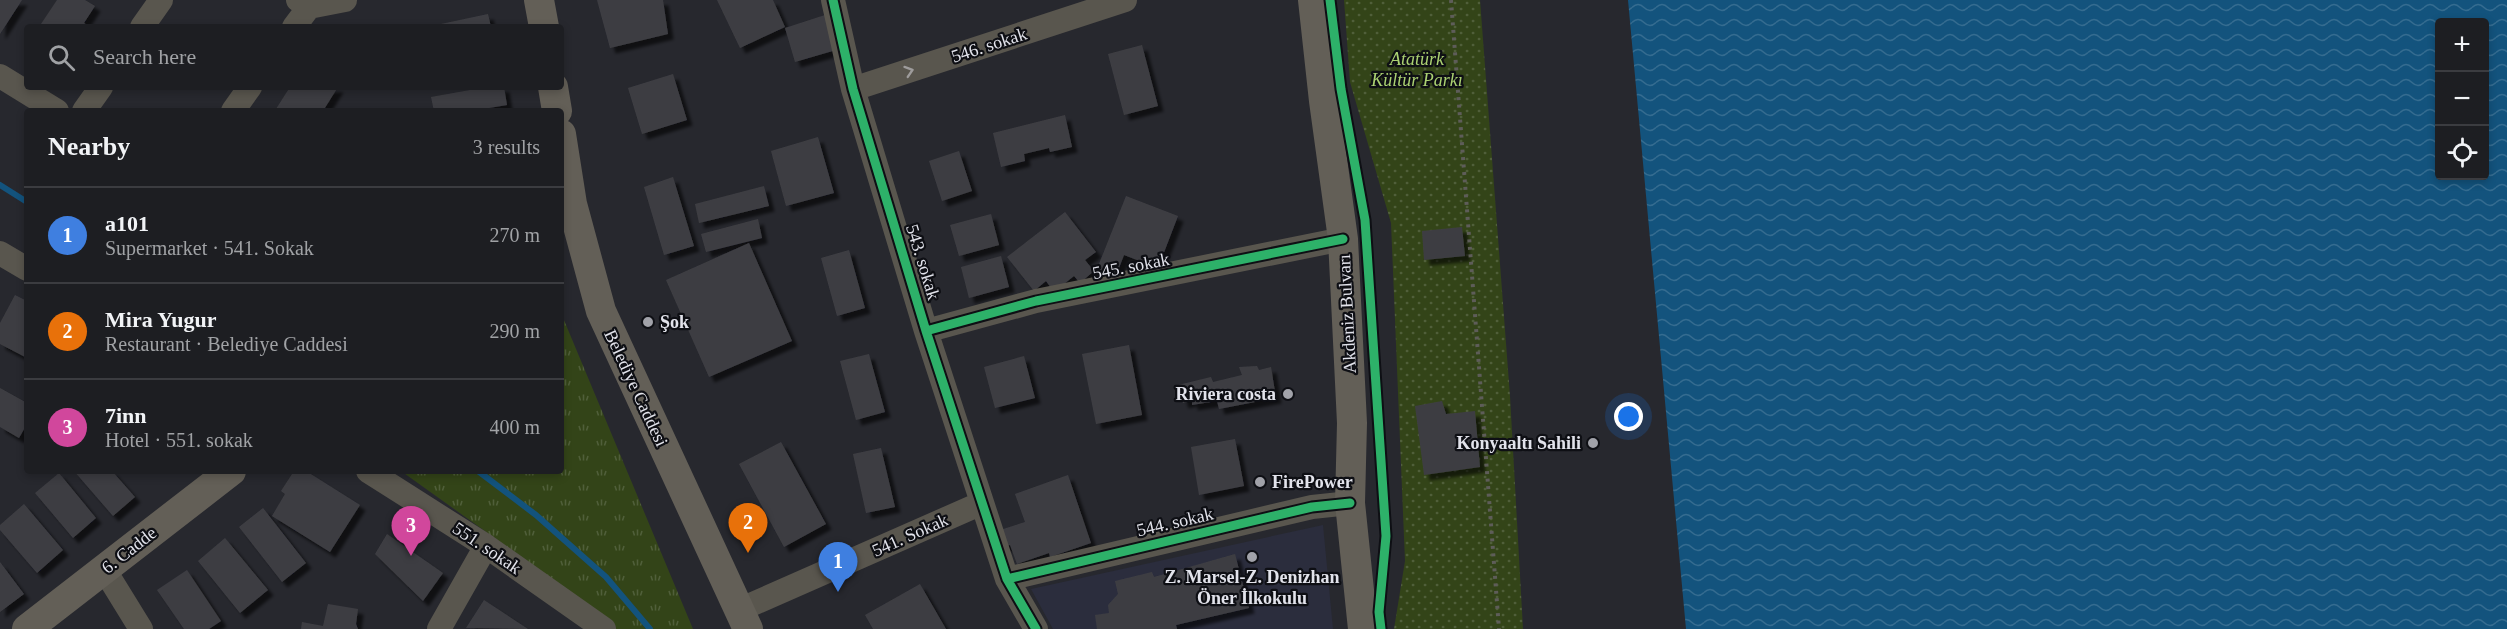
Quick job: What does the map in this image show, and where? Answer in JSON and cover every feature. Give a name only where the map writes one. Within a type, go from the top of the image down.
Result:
[{"type":"main road","points":[[540,0],[544,24]]},
{"type":"main road","name":"Akdeniz Bulvarı","points":[[1313,0],[1343,239],[1352,423],[1350,503],[1363,629]]},
{"type":"main road","points":[[554,90],[556,108]]},
{"type":"main road","name":"Belediye Caddesi","points":[[564,171],[567,208],[601,311],[743,619]]},
{"type":"main road","name":"6. Cadde","points":[[27,629],[227,474]]},
{"type":"street","points":[[144,24],[161,0]]},
{"type":"street","points":[[295,24],[303,3],[345,0]]},
{"type":"street","name":"543. sokak","points":[[833,0],[853,89],[926,330],[1007,579],[1036,629]]},
{"type":"street","name":"546. sokak","points":[[853,89],[1125,0]]},
{"type":"street","points":[[0,76],[52,108]]},
{"type":"street","points":[[86,108],[99,90]]},
{"type":"street","points":[[235,108],[248,90]]},
{"type":"street","name":"545. sokak","points":[[926,330],[1036,302],[1343,239]]},
{"type":"street","name":"551. sokak","points":[[373,474],[486,546],[604,629]]},
{"type":"street","name":"541. Sokak","points":[[743,619],[982,503]]},
{"type":"street","name":"544. sokak","points":[[1007,579],[1312,507],[1350,503]]},
{"type":"street","points":[[439,629],[486,546]]},
{"type":"street","points":[[104,569],[141,629]]},
{"type":"path","points":[[1451,0],[1499,629]]},
{"type":"shaded area","name":"Z. Marsel-Z. Denizhan Öner İlkokulu","points":[[1323,525],[1333,629],[1053,629],[1031,589]]},
{"type":"green space","name":"Atatürk Kültür Parkı","points":[[1344,0],[1480,0],[1510,396],[1523,629],[1394,629],[1405,561],[1391,223],[1350,82]]},
{"type":"green space","points":[[564,320],[693,629],[613,629],[601,614],[405,474],[564,474]]},
{"type":"water","points":[[1628,0],[2507,0],[2507,629],[1686,629]]},
{"type":"building","points":[[0,0],[22,0],[0,34]]},
{"type":"building","points":[[57,0],[85,0],[95,6],[86,24],[41,24]]},
{"type":"building","points":[[597,0],[663,0],[668,34],[610,48]]},
{"type":"building","points":[[717,0],[773,0],[785,27],[740,48]]},
{"type":"building","points":[[488,14],[490,24],[441,24]]},
{"type":"building","points":[[825,15],[836,50],[795,62],[785,28]]},
{"type":"building","points":[[1142,45],[1158,106],[1124,115],[1108,54]]},
{"type":"building","points":[[673,74],[687,120],[642,134],[628,88]]},
{"type":"building","points":[[288,90],[336,90],[325,108],[277,108]]},
{"type":"building","points":[[470,90],[504,90],[507,105],[489,108],[433,108],[431,97]]},
{"type":"building","points":[[1065,115],[1072,147],[1050,152],[1049,148],[1024,154],[1025,161],[1001,167],[993,133]]},
{"type":"building","points":[[818,137],[834,193],[786,206],[771,151]]},
{"type":"building","points":[[959,151],[972,191],[942,201],[929,161]]},
{"type":"building","points":[[673,177],[694,246],[664,255],[644,187]]},
{"type":"building","points":[[764,186],[769,206],[699,223],[695,204]]},
{"type":"building","points":[[1126,196],[1178,216],[1158,268],[1124,255],[1116,276],[1097,269]]},
{"type":"building","points":[[1065,212],[1096,252],[1085,260],[1094,271],[1080,283],[1074,276],[1054,292],[1046,281],[1034,291],[1007,257]]},
{"type":"building","points":[[991,214],[999,245],[959,256],[950,225]]},
{"type":"building","points":[[758,219],[762,238],[706,252],[701,234]]},
{"type":"building","points":[[1462,227],[1465,256],[1424,260],[1422,231]]},
{"type":"building","points":[[749,243],[792,341],[709,377],[666,280]]},
{"type":"building","points":[[849,250],[865,308],[837,316],[821,258]]},
{"type":"building","points":[[1001,256],[1009,287],[969,298],[961,267]]},
{"type":"building","points":[[15,295],[24,300],[24,356],[0,344],[0,323]]},
{"type":"building","points":[[1129,345],[1142,415],[1096,424],[1082,354]]},
{"type":"building","points":[[869,354],[885,412],[856,420],[840,361]]},
{"type":"building","points":[[1024,356],[1035,398],[995,408],[984,367]]},
{"type":"building","points":[[1257,366],[1259,370],[1271,367],[1276,398],[1219,409],[1217,401],[1192,405],[1192,401],[1183,403],[1178,385],[1211,377],[1213,382],[1242,375],[1239,367]]},
{"type":"building","points":[[0,388],[24,401],[24,429],[19,438],[0,427]]},
{"type":"building","points":[[1442,401],[1446,414],[1475,411],[1480,467],[1424,475],[1415,406]]},
{"type":"building","points":[[1235,439],[1244,486],[1199,495],[1191,447]]},
{"type":"building","points":[[781,442],[826,524],[784,547],[739,464]]},
{"type":"building","points":[[881,448],[895,507],[866,513],[853,454]]},
{"type":"building","points":[[60,474],[96,518],[73,538],[35,493]]},
{"type":"building","points":[[77,474],[115,474],[135,497],[113,516]]},
{"type":"building","points":[[292,474],[311,474],[360,505],[330,552],[272,516],[285,494],[281,491]]},
{"type":"building","points":[[1068,475],[1091,543],[1050,557],[1049,553],[1017,564],[1010,545],[1003,547],[997,531],[1025,522],[1015,494]]},
{"type":"building","points":[[24,504],[63,550],[37,573],[0,530],[0,525]]},
{"type":"building","points":[[263,508],[306,563],[282,582],[239,527]]},
{"type":"building","points":[[387,534],[443,573],[423,601],[375,554]]},
{"type":"building","points":[[225,538],[268,590],[240,613],[198,561]]},
{"type":"building","points":[[1235,554],[1249,608],[1176,625],[1177,629],[1097,629],[1095,615],[1109,613],[1108,605],[1118,594],[1115,581],[1152,572],[1154,577]]},
{"type":"building","points":[[0,562],[24,594],[0,612]]},
{"type":"building","points":[[187,570],[221,621],[209,629],[184,629],[157,590]]},
{"type":"building","points":[[920,584],[946,629],[873,629],[865,615]]},
{"type":"building","points":[[484,600],[528,629],[466,628]]},
{"type":"building","points":[[328,604],[358,609],[356,624],[358,629],[301,629],[302,622],[323,626]]},
{"type":"waterway","points":[[0,185],[24,200]]},
{"type":"waterway","points":[[482,474],[536,515],[606,577],[650,629]]},
{"type":"cycle path","points":[[833,0],[853,89],[926,331],[1007,579],[1036,629]]},
{"type":"cycle path","points":[[1330,0],[1341,89],[1365,220],[1386,536],[1379,612],[1381,629]]},
{"type":"cycle path","points":[[926,331],[1036,301],[1343,239]]},
{"type":"cycle path","points":[[1007,579],[1312,507],[1350,503]]},
{"type":"place","name":"Şok","points":[[648,322]]},
{"type":"place","name":"Riviera costa","points":[[1288,394]]},
{"type":"place","name":"Konyaaltı Sahili","points":[[1593,443]]},
{"type":"place","name":"FirePower","points":[[1260,482]]},
{"type":"place","name":"Mira Yugur","points":[[748,553]]},
{"type":"place","name":"7inn","points":[[411,556]]},
{"type":"place","name":"Z. Marsel-Z. Denizhan Öner İlkokulu","points":[[1252,557]]},
{"type":"place","name":"a101","points":[[838,592]]}]
